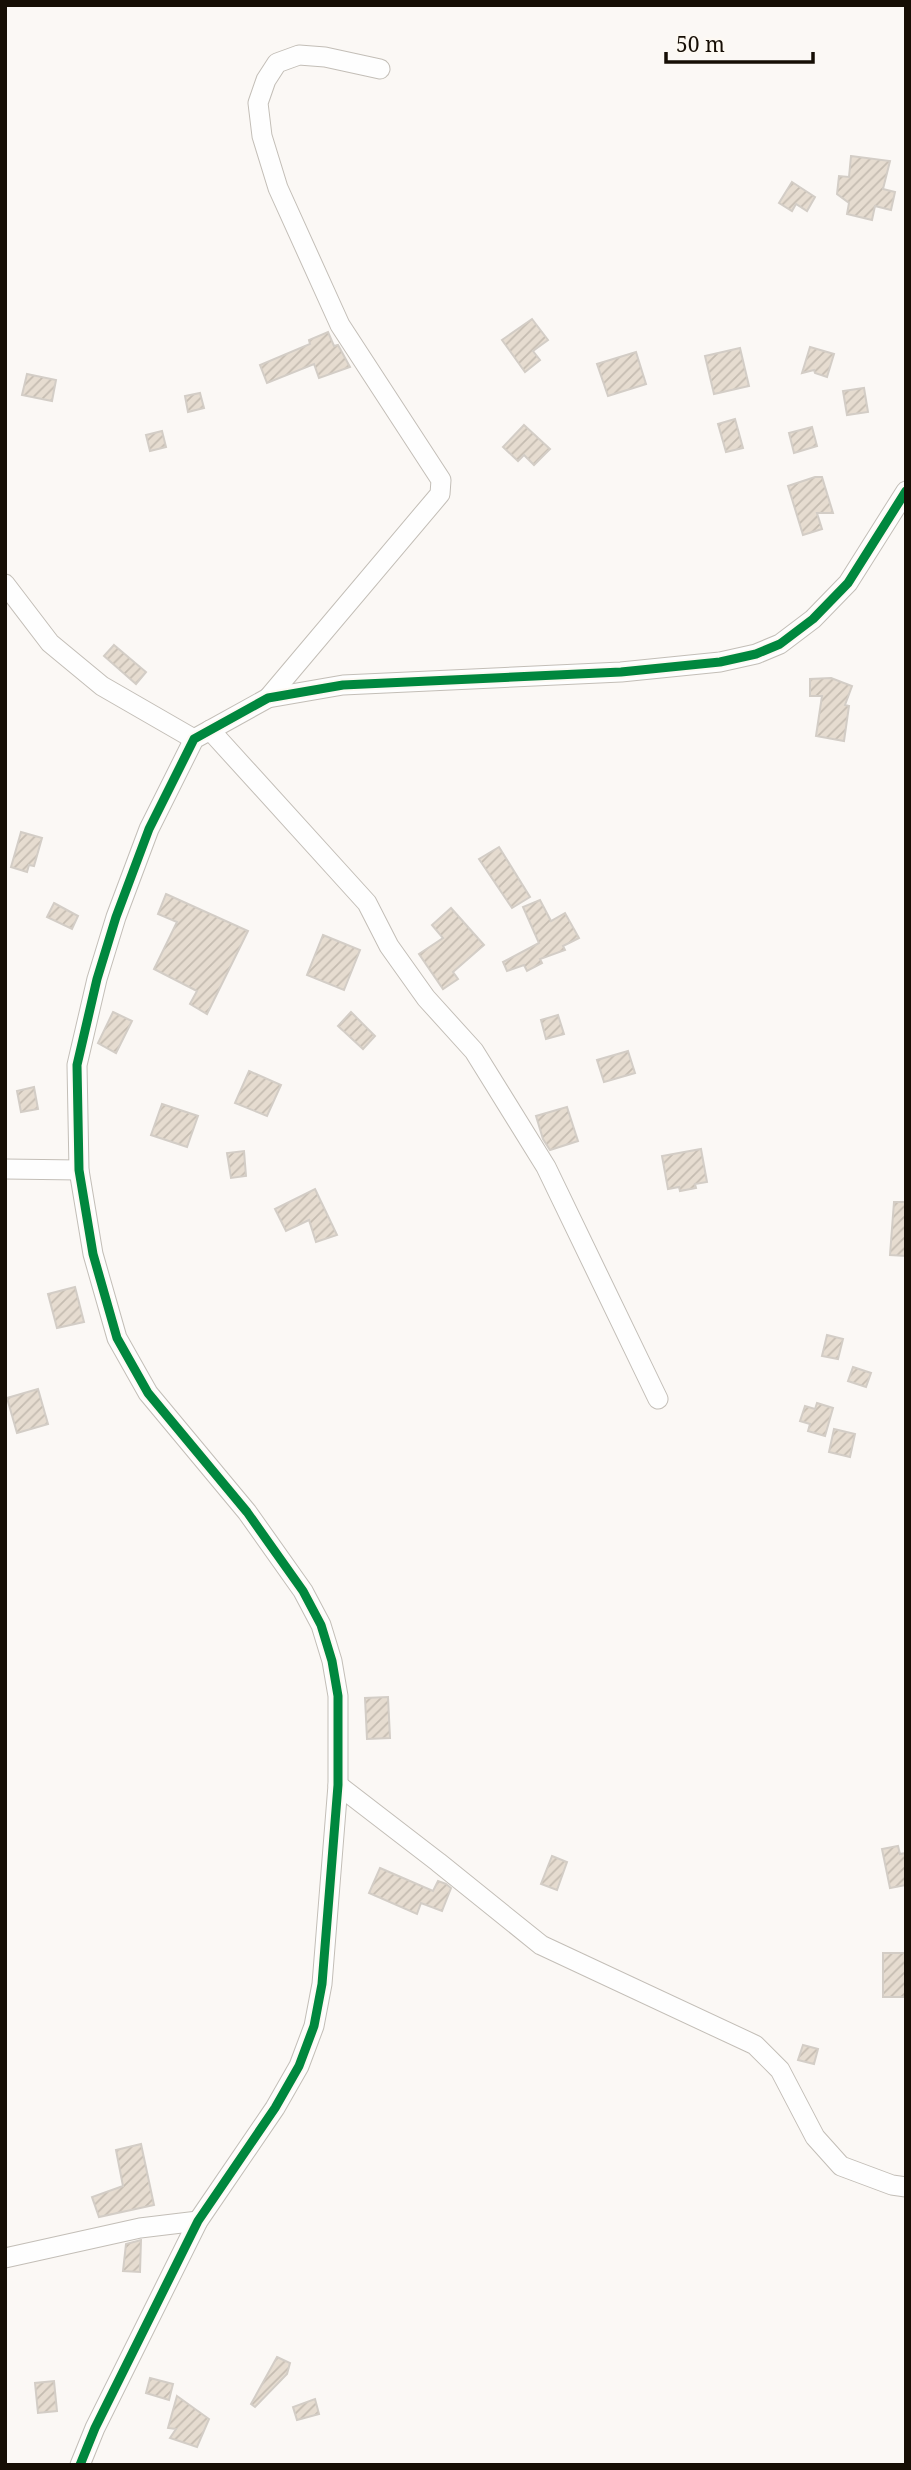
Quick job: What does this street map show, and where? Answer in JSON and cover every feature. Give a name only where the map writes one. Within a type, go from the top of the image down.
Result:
[{"type":"street","points":[[268,698],[404,538],[440,494],[442,487],[441,480],[340,325],[278,188],[262,136],[258,103],[266,80],[277,63],[299,55],[325,57],[380,69]]},
{"type":"street","points":[[80,2465],[95,2428],[198,2221],[275,2108],[299,2066],[314,2026],[322,1983],[338,1786],[338,1696],[332,1661],[320,1625],[303,1591],[247,1511],[148,1393],[117,1338],[93,1254],[79,1170],[77,1065],[96,979],[149,830],[202,735],[268,698],[342,685],[621,671],[720,662],[756,654],[780,644],[813,620],[848,583],[906,491]]},
{"type":"street","points":[[5,584],[50,643],[103,685],[202,735],[367,903],[389,946],[426,998],[474,1051],[546,1167],[658,1399]]},
{"type":"street","points":[[5,1169],[79,1170]]},
{"type":"street","points":[[338,1786],[541,1945],[755,2045],[780,2070],[815,2137],[841,2166],[892,2185],[906,2187]]},
{"type":"street","points":[[5,2258],[140,2228],[198,2221]]},
{"type":"building","points":[[851,156],[890,161],[883,189],[895,192],[891,210],[875,206],[872,220],[847,214],[849,203],[837,194],[839,176],[849,177]]},
{"type":"building","points":[[792,182],[815,197],[807,211],[796,204],[792,211],[779,203]]},
{"type":"building","points":[[532,319],[548,340],[533,351],[540,360],[525,372],[502,340]]},
{"type":"building","points":[[328,332],[334,346],[338,345],[350,367],[319,378],[314,364],[267,383],[260,365],[310,344],[309,340]]},
{"type":"building","points":[[810,347],[834,354],[827,377],[815,373],[814,370],[802,373]]},
{"type":"building","points":[[740,348],[749,386],[714,394],[705,356]]},
{"type":"building","points":[[636,352],[646,384],[608,396],[597,364]]},
{"type":"building","points":[[27,374],[56,380],[52,401],[22,395]]},
{"type":"building","points":[[864,388],[868,412],[847,415],[843,391]]},
{"type":"building","points":[[200,393],[204,408],[188,412],[185,396]]},
{"type":"building","points":[[735,419],[743,448],[726,452],[718,424]]},
{"type":"building","points":[[524,425],[550,449],[534,465],[524,455],[518,461],[503,447]]},
{"type":"building","points":[[812,427],[817,446],[794,453],[789,433]]},
{"type":"building","points":[[162,431],[166,447],[150,451],[146,435]]},
{"type":"building","points":[[822,477],[833,513],[817,513],[822,529],[803,535],[788,486]]},
{"type":"building","points":[[114,645],[146,672],[136,684],[104,656]]},
{"type":"building","points":[[831,678],[852,686],[845,705],[849,706],[844,741],[816,736],[822,696],[810,696],[810,679]]},
{"type":"building","points":[[21,832],[42,838],[34,866],[29,865],[27,872],[11,867]]},
{"type":"building","points":[[499,847],[530,897],[512,908],[479,859]]},
{"type":"building","points":[[166,894],[248,931],[207,1014],[190,1004],[197,991],[154,969],[177,922],[158,914]]},
{"type":"building","points":[[540,900],[551,921],[565,913],[579,938],[563,946],[565,950],[540,959],[542,963],[527,971],[524,965],[507,971],[503,962],[539,943],[523,907]]},
{"type":"building","points":[[54,903],[78,916],[72,929],[47,917]]},
{"type":"building","points":[[451,908],[484,945],[453,972],[458,979],[443,989],[419,954],[443,938],[432,925]]},
{"type":"building","points":[[323,935],[360,950],[344,990],[307,975]]},
{"type":"building","points":[[113,1012],[132,1021],[116,1053],[98,1043]]},
{"type":"building","points":[[351,1012],[375,1036],[363,1049],[338,1026]]},
{"type":"building","points":[[558,1015],[564,1034],[546,1039],[541,1020]]},
{"type":"building","points":[[628,1051],[635,1073],[604,1082],[597,1060]]},
{"type":"building","points":[[249,1071],[281,1085],[267,1116],[235,1103]]},
{"type":"building","points":[[34,1087],[38,1109],[21,1112],[17,1091]]},
{"type":"building","points":[[162,1104],[198,1116],[187,1147],[151,1135]]},
{"type":"building","points":[[567,1107],[578,1141],[550,1150],[543,1139],[536,1116]]},
{"type":"building","points":[[701,1149],[707,1182],[695,1184],[696,1188],[680,1191],[679,1187],[668,1189],[662,1156]]},
{"type":"building","points":[[244,1151],[246,1176],[231,1178],[227,1153]]},
{"type":"building","points":[[315,1189],[337,1235],[316,1242],[309,1220],[286,1231],[275,1209]]},
{"type":"building","points":[[894,1202],[906,1202],[906,1256],[890,1255]]},
{"type":"building","points":[[75,1287],[84,1322],[57,1328],[48,1294]]},
{"type":"building","points":[[827,1335],[843,1339],[838,1359],[822,1356]]},
{"type":"building","points":[[853,1367],[871,1373],[866,1387],[848,1381]]},
{"type":"building","points":[[38,1389],[48,1424],[17,1433],[7,1398]]},
{"type":"building","points":[[817,1403],[833,1408],[825,1436],[808,1431],[810,1424],[800,1421],[805,1406],[815,1409]]},
{"type":"building","points":[[834,1429],[855,1434],[850,1457],[829,1452]]},
{"type":"building","points":[[388,1697],[390,1738],[367,1739],[365,1698]]},
{"type":"building","points":[[898,1846],[900,1854],[906,1853],[906,1885],[890,1888],[882,1849]]},
{"type":"building","points":[[552,1856],[567,1862],[557,1890],[541,1884]]},
{"type":"building","points":[[380,1868],[433,1891],[438,1881],[446,1884],[451,1888],[442,1911],[421,1903],[417,1914],[369,1893]]},
{"type":"building","points":[[883,1953],[906,1953],[906,1997],[883,1997]]},
{"type":"building","points":[[803,2045],[818,2049],[814,2064],[798,2060]]},
{"type":"building","points":[[141,2144],[154,2205],[99,2217],[92,2197],[123,2186],[116,2150]]},
{"type":"building","points":[[141,2240],[140,2272],[123,2271],[126,2244]]},
{"type":"building","points":[[277,2357],[290,2363],[287,2374],[255,2407],[251,2404]]},
{"type":"building","points":[[150,2378],[173,2384],[169,2400],[146,2393]]},
{"type":"building","points":[[54,2381],[57,2411],[38,2413],[35,2383]]},
{"type":"building","points":[[177,2396],[209,2419],[197,2447],[170,2438],[176,2429],[168,2428]]},
{"type":"building","points":[[315,2399],[319,2414],[297,2420],[293,2407]]},
{"type":"cycle path","points":[[80,2465],[95,2428],[198,2221],[275,2108],[299,2066],[314,2026],[322,1984],[338,1785],[338,1696],[332,1661],[321,1625],[303,1591],[247,1512],[148,1393],[117,1338],[93,1254],[79,1170],[77,1065],[97,979],[116,917],[149,829],[194,739],[268,698],[343,685],[621,672],[720,662],[756,654],[780,644],[813,619],[848,583],[906,491]]}]
